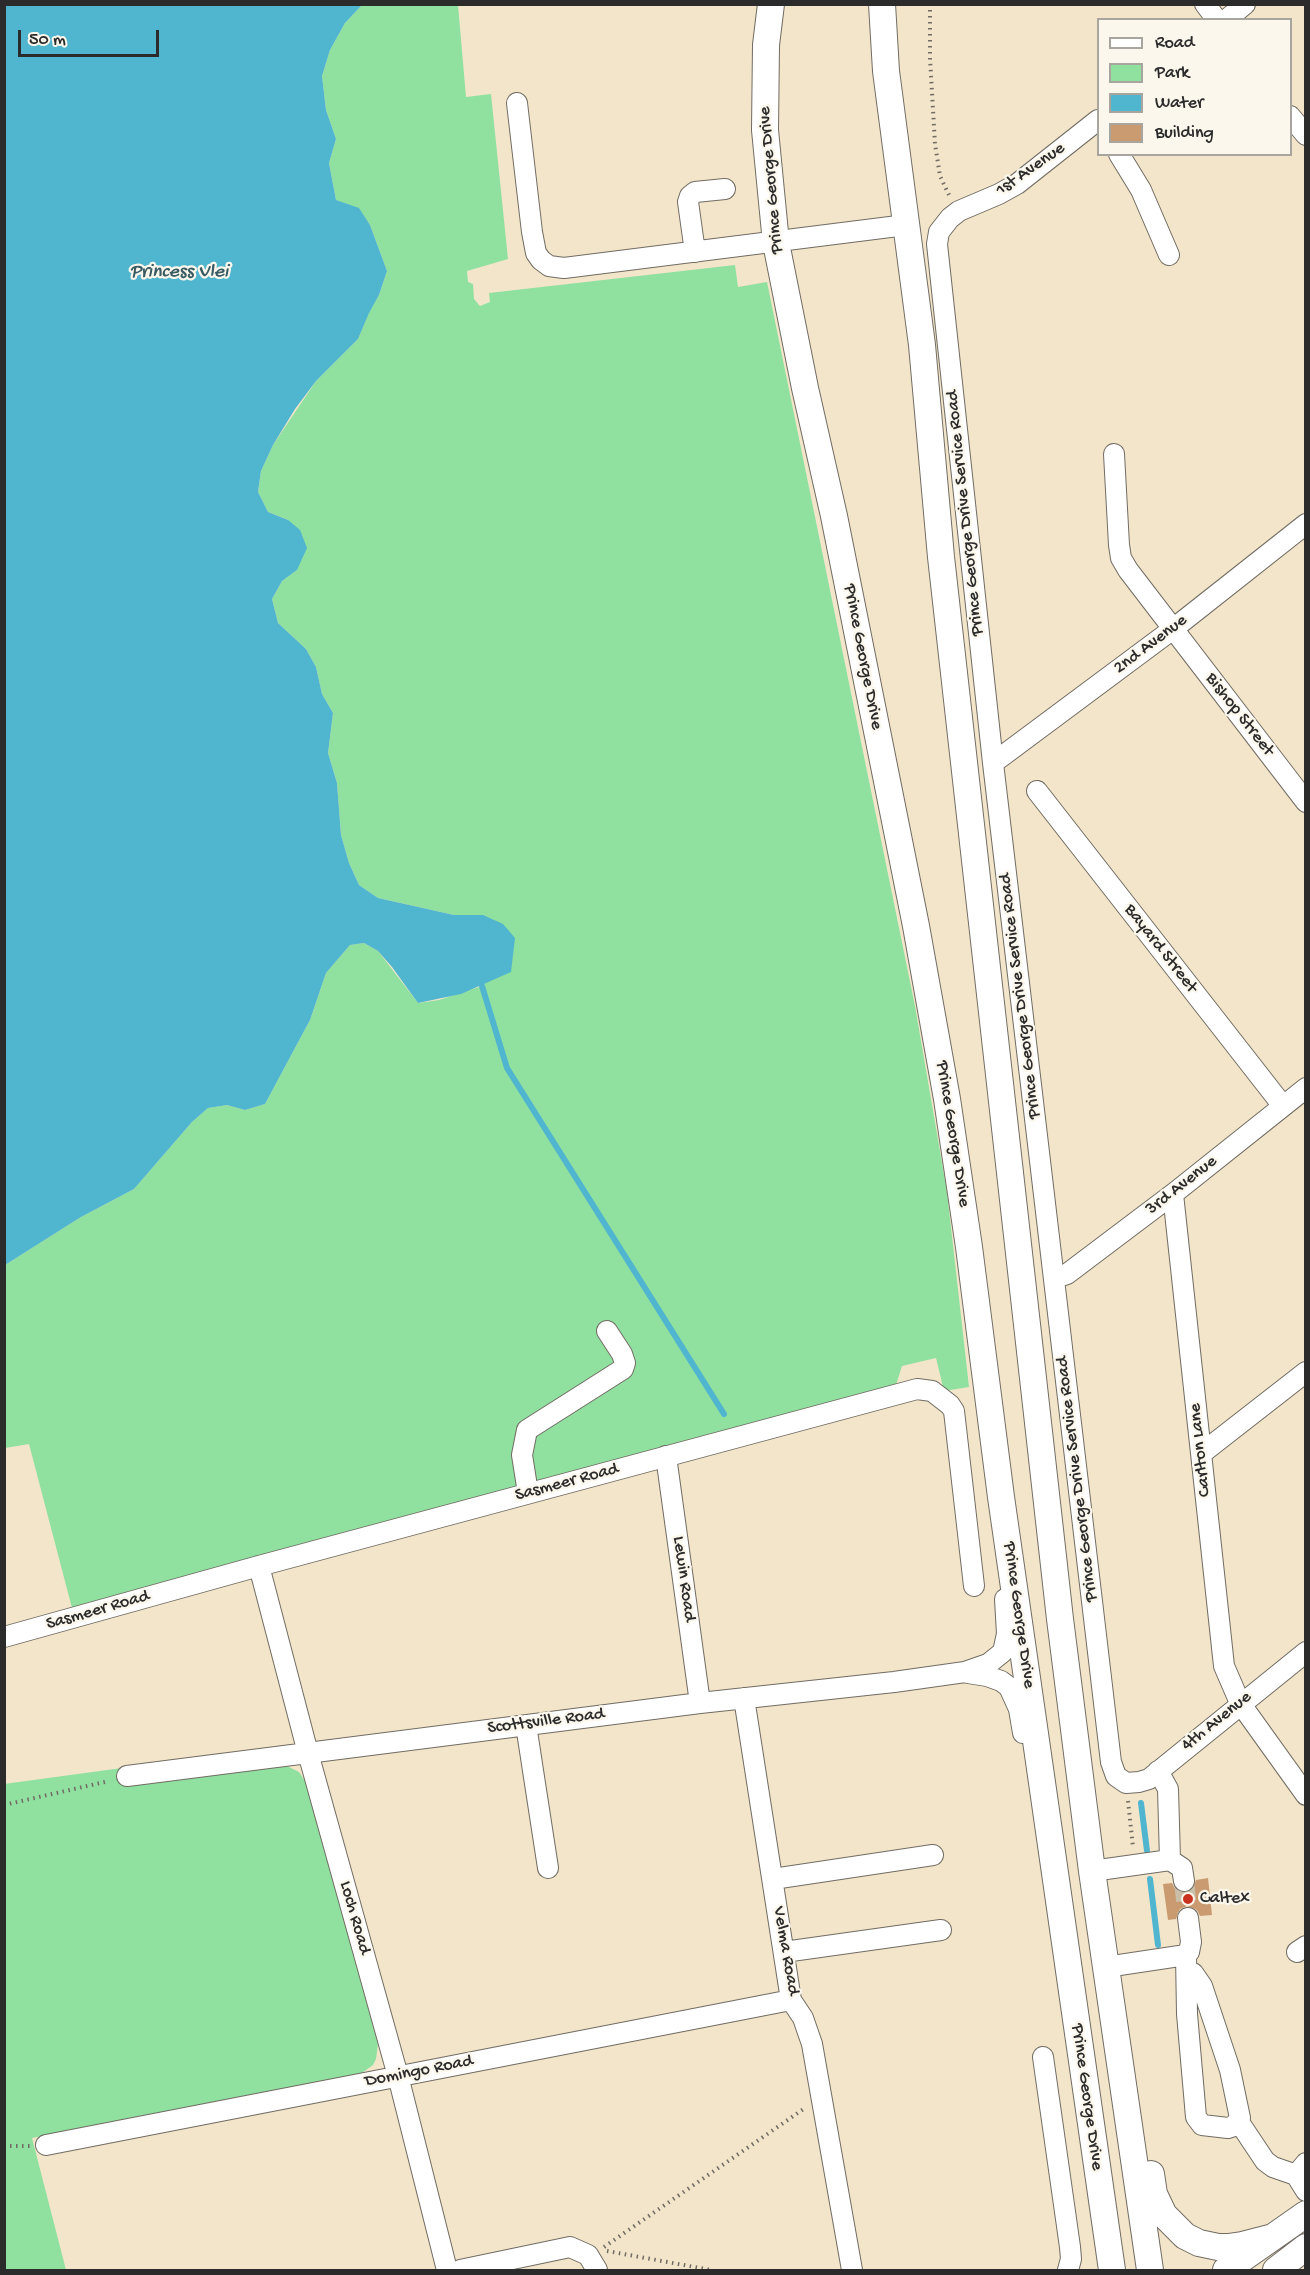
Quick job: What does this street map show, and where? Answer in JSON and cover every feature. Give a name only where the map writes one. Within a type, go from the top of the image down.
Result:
[{"type":"main road","name":"Prince George Drive","points":[[771,4],[766,45],[765,130],[776,243],[834,516],[932,1012],[956,1154],[1001,1497],[1112,2271]]},
{"type":"main road","points":[[882,4],[886,70],[922,345],[941,557],[1060,1619],[1092,1871],[1150,2271]]},
{"type":"main road","points":[[1123,2089],[1142,2129],[1158,2206],[1171,2223],[1185,2236],[1199,2243],[1218,2247],[1242,2245],[1273,2237]]},
{"type":"main road","points":[[1226,2271],[1305,2214]]},
{"type":"street","points":[[1205,4],[1216,18]]},
{"type":"street","points":[[1228,18],[1245,4]]},
{"type":"street","points":[[517,103],[536,253],[549,266],[564,268],[906,225]]},
{"type":"street","points":[[1292,119],[1305,135]]},
{"type":"street","name":"1st Avenue","points":[[955,205],[999,194],[1017,184],[1096,127]]},
{"type":"street","points":[[1120,156],[1141,190],[1169,255]]},
{"type":"street","points":[[695,252],[688,202],[690,196],[695,192],[725,189]]},
{"type":"street","name":"Prince George Drive Service Road","points":[[955,205],[939,232],[937,251],[993,763],[1111,1762],[1116,1776],[1127,1791]]},
{"type":"street","name":"Bishop Street","points":[[1114,454],[1121,558],[1305,802]]},
{"type":"street","name":"2nd Avenue","points":[[993,763],[1173,629],[1305,524]]},
{"type":"street","name":"Bayard Street","points":[[1037,791],[1283,1106]]},
{"type":"street","name":"3rd Avenue","points":[[1055,1278],[1067,1274],[1173,1194],[1305,1088]]},
{"type":"street","name":"Carlton Lane","points":[[1173,1194],[1224,1665],[1240,1703],[1305,1795]]},
{"type":"street","points":[[528,1493],[522,1455],[527,1430],[623,1369],[625,1363],[622,1354],[607,1331]]},
{"type":"street","points":[[1202,1453],[1305,1372]]},
{"type":"street","name":"Sasmeer Road","points":[[4,1637],[917,1389],[932,1391],[950,1405],[956,1420],[974,1586]]},
{"type":"street","name":"Lewin Road","points":[[666,1456],[700,1702]]},
{"type":"street","name":"Scottsville Road","points":[[127,1776],[700,1702],[965,1672],[996,1659],[1003,1652],[1006,1644],[1001,1497]]},
{"type":"street","name":"Loch Road","points":[[259,1566],[308,1753],[398,2076],[447,2271]]},
{"type":"street","name":"4th Avenue","points":[[1127,1791],[1158,1771],[1305,1652]]},
{"type":"street","name":"Scottsville Road","points":[[965,1672],[1001,1681],[1013,1693],[1019,1709],[1026,1749],[1045,1799]]},
{"type":"street","name":"Velma Road","points":[[744,1698],[791,2000],[808,2030],[852,2271]]},
{"type":"street","points":[[526,1725],[548,1868]]},
{"type":"street","points":[[1158,1771],[1168,1789],[1170,1860]]},
{"type":"street","points":[[773,1879],[933,1855]]},
{"type":"street","points":[[1092,1871],[1170,1860],[1182,1868],[1184,1881]]},
{"type":"street","points":[[1188,1918],[1191,1942],[1186,1964],[1187,2014],[1196,2117],[1202,2125],[1208,2127],[1228,2128],[1239,2122]]},
{"type":"street","points":[[784,1952],[941,1930]]},
{"type":"street","points":[[1106,1967],[1186,1964]]},
{"type":"street","points":[[1186,1964],[1202,1986],[1230,2070],[1240,2114],[1239,2122],[1265,2161],[1273,2167],[1302,2176]]},
{"type":"street","name":"Domingo Road","points":[[46,2145],[791,2000]]},
{"type":"street","points":[[1043,2057],[1070,2247],[1071,2259],[1068,2271]]},
{"type":"street","points":[[460,2271],[570,2247],[588,2255],[597,2271]]},
{"type":"path","points":[[930,4],[930,58],[935,144],[940,176],[955,205]]},
{"type":"path","points":[[4,1805],[127,1776]]},
{"type":"path","points":[[1127,1791],[1133,1850]]},
{"type":"path","points":[[711,2271],[600,2250],[821,2097]]},
{"type":"path","points":[[4,2146],[46,2145]]},
{"type":"green space","points":[[362,5],[458,5],[466,97],[491,94],[508,259],[467,271],[468,282],[473,284],[474,299],[480,306],[490,302],[489,293],[735,265],[738,287],[767,282],[915,1006],[947,1192],[969,1387],[944,1391],[936,1358],[902,1366],[896,1385],[72,1608],[29,1444],[5,1448],[5,1265],[81,1217],[134,1189],[192,1122],[208,1108],[227,1105],[245,1110],[265,1104],[310,1020],[326,973],[350,945],[364,943],[378,951],[418,1003],[439,1000],[482,986],[483,915],[454,915],[378,898],[359,885],[349,863],[341,835],[337,783],[328,753],[333,713],[322,694],[316,667],[306,649],[278,623],[272,599],[282,581],[297,570],[288,520],[268,512],[258,492],[261,471],[273,445],[316,381],[358,339],[379,295],[387,271],[370,225],[359,209],[336,200],[329,163],[336,139],[326,110],[322,76],[330,50],[345,23]]},
{"type":"green space","points":[[287,1766],[299,1772],[307,1784],[378,2044],[373,2065],[359,2075],[32,2138],[66,2270],[5,2270],[4,1784],[122,1768],[124,1786]]},
{"type":"water","name":"Princess Vlei","points":[[5,4],[362,5],[345,23],[330,50],[322,76],[326,110],[336,139],[329,163],[336,200],[359,208],[370,225],[387,271],[379,295],[358,339],[316,381],[295,409],[273,445],[261,471],[258,492],[268,512],[288,520],[300,530],[307,548],[297,570],[282,581],[272,599],[278,623],[306,649],[316,667],[322,694],[333,713],[328,753],[337,783],[341,835],[349,863],[359,885],[378,898],[454,915],[483,915],[503,924],[515,938],[511,972],[461,994],[418,1003],[378,951],[364,943],[350,945],[326,973],[310,1020],[265,1104],[245,1110],[227,1105],[208,1108],[192,1122],[134,1189],[81,1217],[5,1265]]},
{"type":"building","name":"Caltex","points":[[1208,1878],[1212,1915],[1200,1916],[1197,1910],[1187,1906],[1180,1909],[1176,1919],[1168,1920],[1163,1884],[1172,1883],[1175,1889],[1185,1893],[1192,1890],[1196,1880]]},
{"type":"waterway","points":[[482,986],[507,1068],[724,1414]]},
{"type":"waterway","points":[[1141,1803],[1147,1851]]},
{"type":"waterway","points":[[1150,1879],[1158,1945]]},
{"type":"tunnel","points":[[1184,1881],[1188,1918]]},
{"type":"place","name":"Caltex","points":[[1188,1899]]}]
